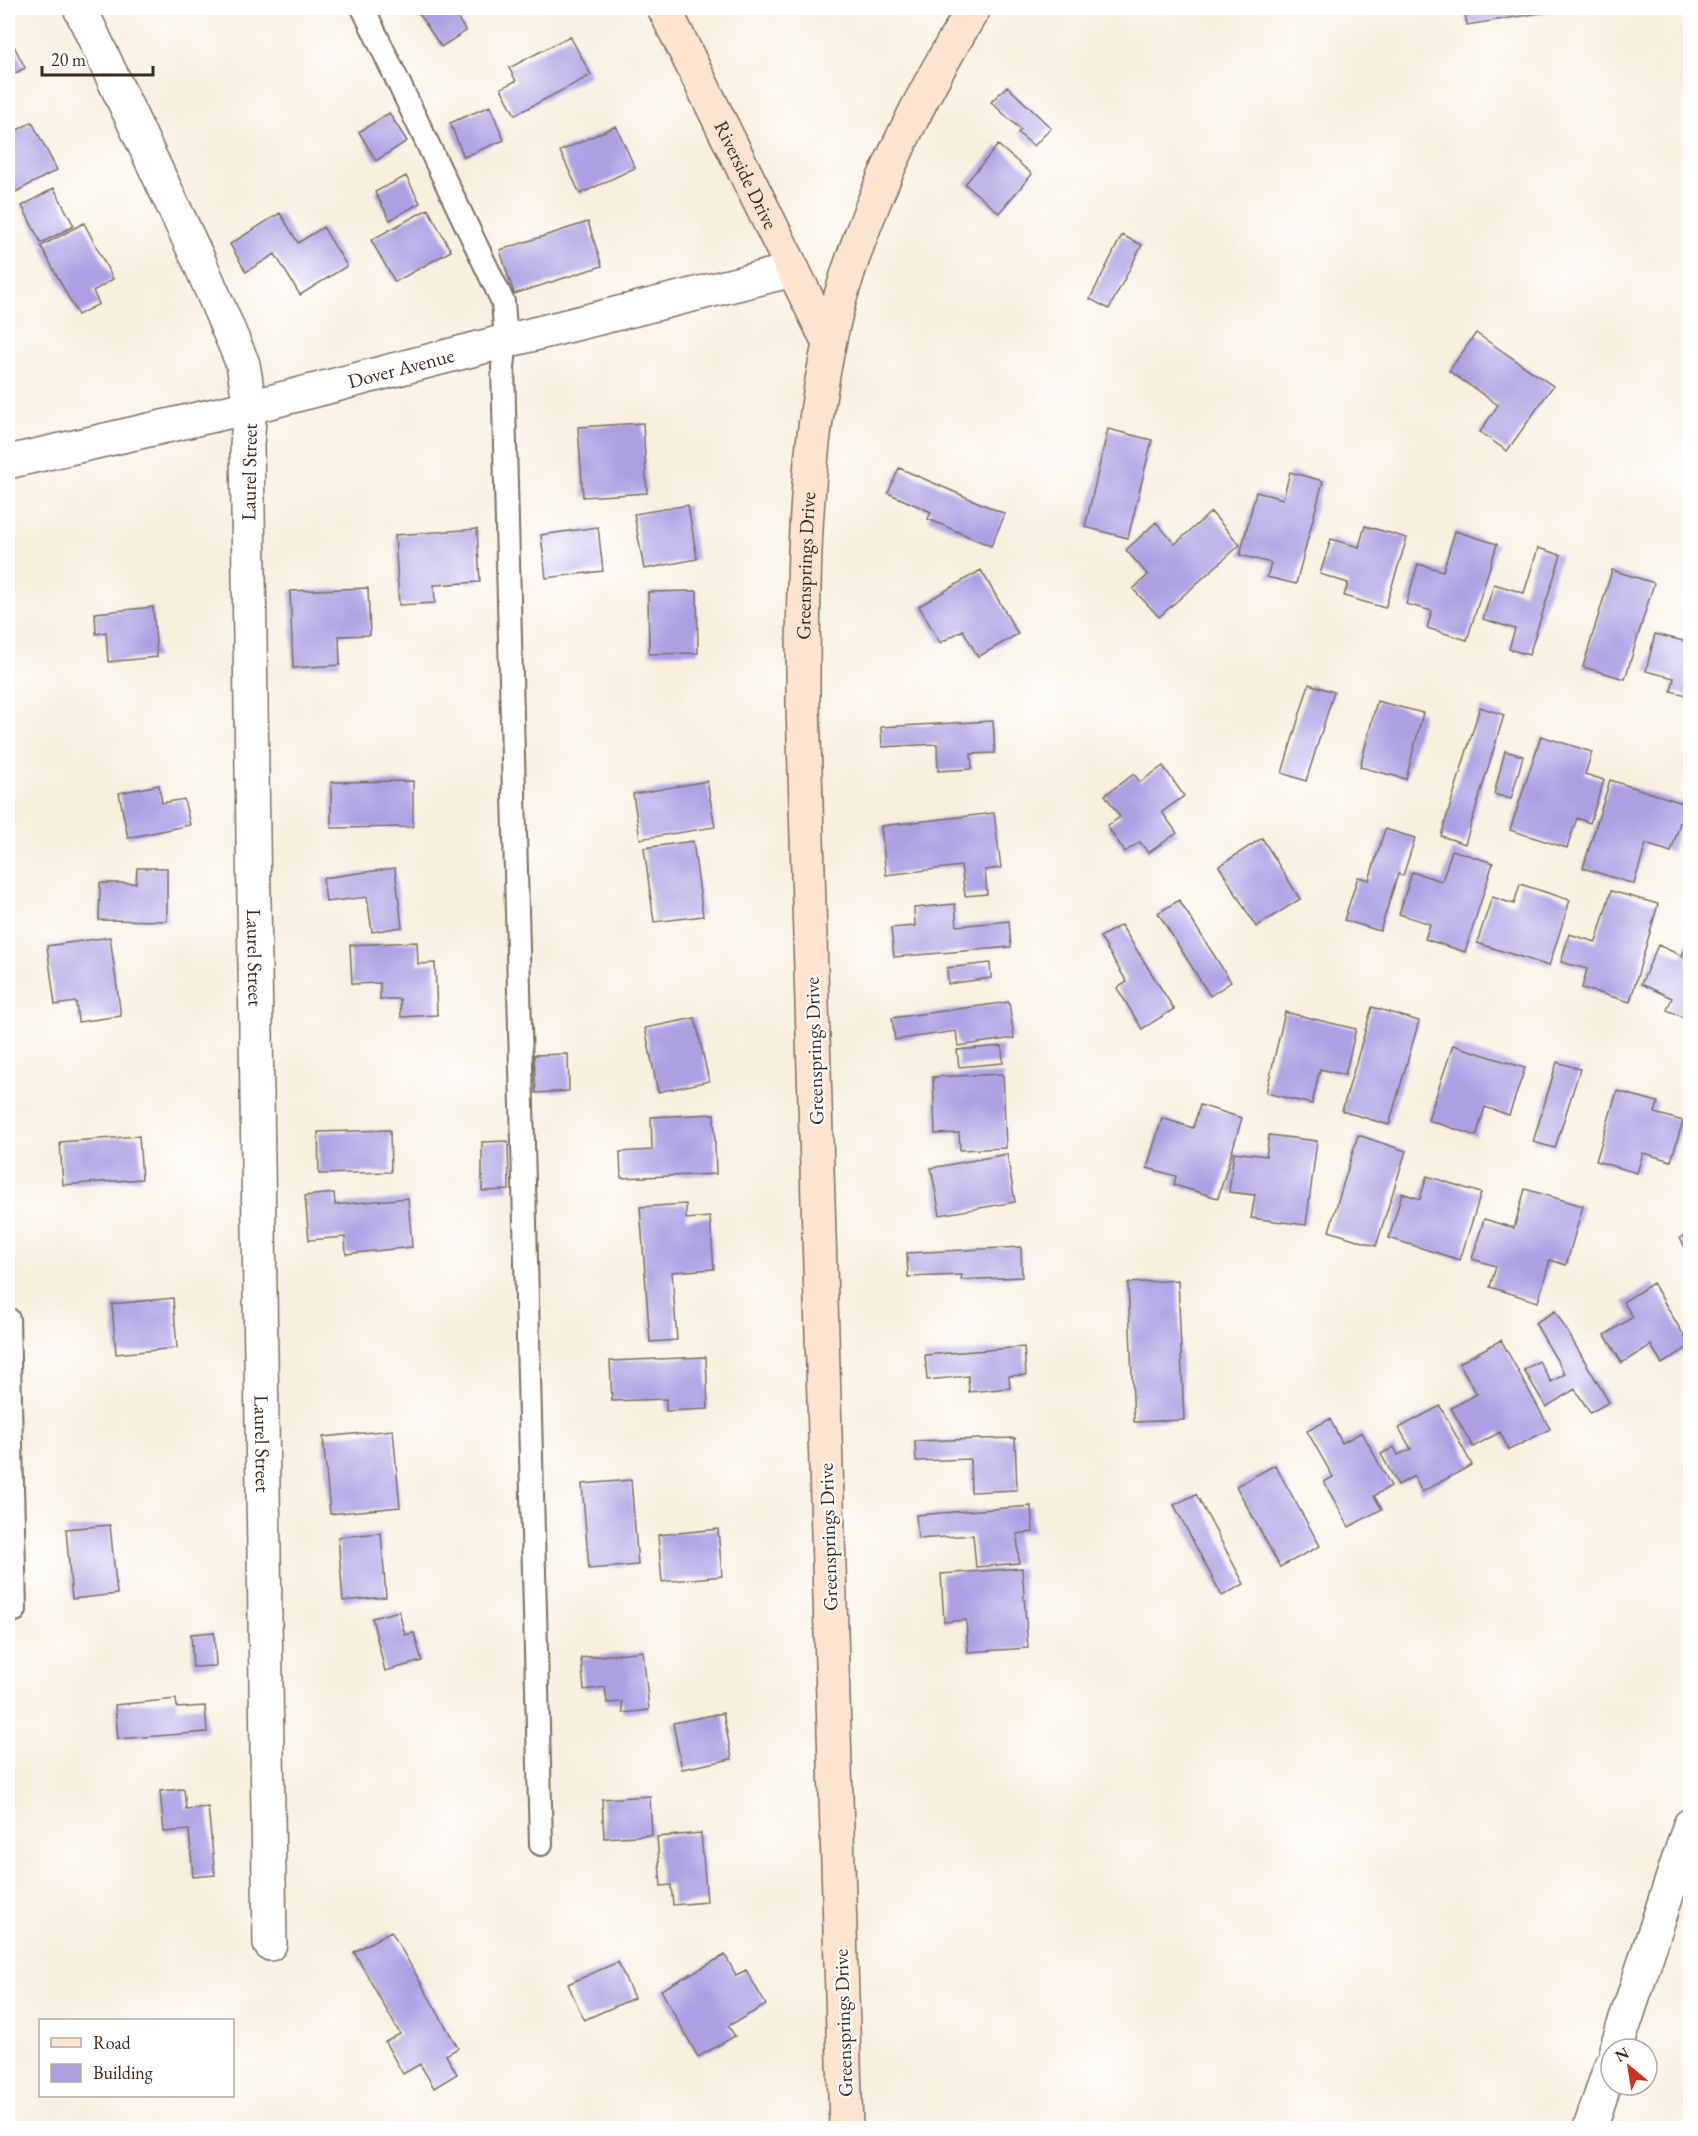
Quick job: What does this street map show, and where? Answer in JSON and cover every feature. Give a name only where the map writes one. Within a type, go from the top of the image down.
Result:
[{"type":"street","name":"Laurel Street","points":[[80,8],[199,261],[243,364],[250,407],[247,445],[270,1944]]},
{"type":"street","name":"Riverside Drive","points":[[664,8],[829,343]]},
{"type":"street","name":"Greensprings Drive","points":[[846,2128],[803,705],[805,520],[814,423],[840,295],[871,208],[907,127],[974,8]]},
{"type":"street","name":"Dover Avenue","points":[[8,462],[250,407],[793,270]]},
{"type":"street","points":[[1620,2037],[1690,1825]]},
{"type":"street","points":[[1590,2128],[1600,2097]]},
{"type":"lane","points":[[363,8],[503,302],[506,341],[503,367],[541,1845]]},
{"type":"lane","points":[[8,1318],[15,1610]]},
{"type":"building","points":[[451,8],[466,31],[441,47],[416,9]]},
{"type":"building","points":[[1464,8],[1565,8],[1565,9],[1467,25]]},
{"type":"building","points":[[8,34],[25,68],[8,77]]},
{"type":"building","points":[[570,36],[591,75],[515,115],[501,88],[516,81],[509,68]]},
{"type":"building","points":[[1007,86],[1051,128],[1034,146],[1018,133],[1021,130],[991,102]]},
{"type":"building","points":[[490,106],[504,140],[464,157],[450,123]]},
{"type":"building","points":[[389,113],[407,141],[376,161],[359,132]]},
{"type":"building","points":[[32,122],[57,170],[8,196],[8,135]]},
{"type":"building","points":[[616,126],[635,168],[580,194],[560,151]]},
{"type":"building","points":[[998,145],[1032,174],[999,213],[965,184]]},
{"type":"building","points":[[406,176],[420,203],[390,220],[375,192]]},
{"type":"building","points":[[54,188],[74,226],[41,243],[22,206]]},
{"type":"building","points":[[428,209],[451,251],[395,282],[371,240]]},
{"type":"building","points":[[280,213],[298,243],[323,227],[347,266],[300,295],[275,254],[246,272],[230,244]]},
{"type":"building","points":[[588,222],[602,266],[514,294],[500,250]]},
{"type":"building","points":[[84,223],[113,279],[93,291],[99,304],[78,315],[41,246]]},
{"type":"building","points":[[1122,235],[1142,245],[1109,309],[1090,299]]},
{"type":"building","points":[[1476,333],[1553,386],[1507,451],[1480,432],[1498,405],[1449,371]]},
{"type":"building","points":[[643,423],[647,493],[583,497],[578,427]]},
{"type":"building","points":[[1108,429],[1152,440],[1128,538],[1085,527]]},
{"type":"building","points":[[899,468],[1005,514],[991,546],[928,519],[931,512],[888,493]]},
{"type":"building","points":[[1290,472],[1323,481],[1296,584],[1267,577],[1271,563],[1240,555],[1256,492],[1283,499]]},
{"type":"building","points":[[688,505],[697,559],[644,569],[634,514]]},
{"type":"building","points":[[1211,512],[1240,545],[1159,617],[1133,589],[1148,575],[1126,550],[1156,522],[1175,544]]},
{"type":"building","points":[[1365,526],[1407,538],[1385,608],[1344,596],[1348,583],[1320,574],[1331,539],[1359,547]]},
{"type":"building","points":[[598,527],[603,571],[546,578],[541,535]]},
{"type":"building","points":[[477,529],[480,582],[434,585],[435,603],[399,605],[395,535]]},
{"type":"building","points":[[1455,531],[1497,544],[1467,640],[1427,628],[1432,611],[1406,604],[1418,564],[1443,571]]},
{"type":"building","points":[[1538,548],[1561,555],[1529,655],[1509,649],[1515,629],[1483,619],[1494,584],[1524,593]]},
{"type":"building","points":[[981,570],[1018,634],[978,657],[963,630],[940,643],[919,606]]},
{"type":"building","points":[[1612,570],[1654,583],[1625,679],[1583,667]]},
{"type":"building","points":[[368,588],[370,635],[339,636],[340,665],[293,668],[290,591]]},
{"type":"building","points":[[697,591],[698,653],[649,654],[648,592]]},
{"type":"building","points":[[153,607],[157,657],[108,662],[106,632],[96,634],[95,613]]},
{"type":"building","points":[[1655,634],[1688,642],[1690,636],[1690,696],[1671,691],[1674,678],[1646,671]]},
{"type":"building","points":[[1309,684],[1334,692],[1306,781],[1282,773]]},
{"type":"building","points":[[1377,701],[1423,713],[1406,779],[1360,767]]},
{"type":"building","points":[[1480,707],[1504,715],[1465,844],[1441,836]]},
{"type":"building","points":[[993,721],[995,753],[971,754],[972,769],[938,771],[937,744],[882,747],[881,727]]},
{"type":"building","points":[[1541,736],[1592,752],[1585,774],[1604,780],[1590,823],[1577,818],[1567,848],[1510,830]]},
{"type":"building","points":[[1505,751],[1523,756],[1511,799],[1494,794]]},
{"type":"building","points":[[1163,766],[1184,796],[1162,812],[1177,833],[1148,853],[1140,842],[1125,852],[1107,826],[1120,817],[1105,795],[1134,774],[1140,782]]},
{"type":"building","points":[[1610,780],[1686,804],[1671,852],[1646,844],[1634,884],[1583,868]]},
{"type":"building","points":[[413,781],[413,827],[331,828],[331,782]]},
{"type":"building","points":[[707,781],[715,827],[640,839],[633,794]]},
{"type":"building","points":[[159,785],[162,803],[184,799],[190,825],[128,838],[119,793]]},
{"type":"building","points":[[994,813],[1001,868],[985,870],[987,894],[965,896],[961,866],[886,875],[881,826]]},
{"type":"building","points":[[1385,829],[1415,838],[1403,876],[1398,874],[1380,931],[1344,920],[1358,877],[1369,880]]},
{"type":"building","points":[[1262,838],[1300,899],[1256,927],[1219,866]]},
{"type":"building","points":[[693,841],[703,916],[654,922],[644,848]]},
{"type":"building","points":[[1452,850],[1493,863],[1465,952],[1425,939],[1430,924],[1399,914],[1412,872],[1442,881]]},
{"type":"building","points":[[137,868],[167,868],[167,921],[99,920],[100,883],[136,883]]},
{"type":"building","points":[[395,868],[402,927],[372,932],[367,897],[326,902],[323,878]]},
{"type":"building","points":[[1520,884],[1570,900],[1549,966],[1477,943],[1492,897],[1514,904]]},
{"type":"building","points":[[1611,891],[1658,904],[1630,1002],[1582,988],[1587,969],[1561,962],[1569,934],[1596,942]]},
{"type":"building","points":[[1179,900],[1231,982],[1210,996],[1158,913]]},
{"type":"building","points":[[955,904],[957,926],[1009,921],[1011,947],[894,957],[891,928],[915,926],[914,908]]},
{"type":"building","points":[[1121,925],[1174,1009],[1142,1029],[1117,988],[1127,982],[1100,937]]},
{"type":"building","points":[[110,937],[121,1016],[78,1022],[76,1002],[55,1005],[47,946]]},
{"type":"building","points":[[1690,937],[1690,1002],[1684,1018],[1667,1010],[1672,998],[1641,984],[1658,945],[1682,956]]},
{"type":"building","points":[[417,942],[418,964],[435,963],[437,1015],[401,1017],[400,999],[380,999],[380,983],[352,984],[350,945]]},
{"type":"building","points":[[990,963],[991,978],[948,984],[947,968]]},
{"type":"building","points":[[1009,1002],[1014,1038],[958,1046],[956,1031],[895,1040],[892,1018]]},
{"type":"building","points":[[1372,1007],[1419,1021],[1389,1125],[1342,1111]]},
{"type":"building","points":[[1285,1012],[1356,1029],[1345,1075],[1320,1069],[1312,1104],[1266,1093]]},
{"type":"building","points":[[695,1018],[709,1081],[658,1092],[645,1028]]},
{"type":"building","points":[[1453,1045],[1525,1068],[1509,1115],[1485,1107],[1476,1136],[1428,1120]]},
{"type":"building","points":[[1002,1046],[1003,1063],[959,1067],[957,1050]]},
{"type":"building","points":[[568,1054],[569,1091],[536,1093],[534,1055]]},
{"type":"building","points":[[1557,1062],[1580,1069],[1555,1148],[1533,1142]]},
{"type":"building","points":[[1003,1074],[1006,1148],[960,1150],[959,1133],[935,1134],[933,1077]]},
{"type":"building","points":[[1617,1091],[1658,1102],[1655,1113],[1683,1121],[1671,1161],[1643,1153],[1637,1173],[1596,1161]]},
{"type":"building","points":[[1200,1105],[1242,1118],[1218,1198],[1174,1185],[1176,1176],[1147,1168],[1162,1118],[1193,1128]]},
{"type":"building","points":[[714,1114],[716,1174],[621,1178],[620,1152],[652,1150],[651,1117]]},
{"type":"building","points":[[390,1130],[391,1172],[319,1174],[318,1132]]},
{"type":"building","points":[[1269,1135],[1317,1141],[1306,1225],[1251,1218],[1255,1195],[1229,1192],[1234,1152],[1266,1156]]},
{"type":"building","points":[[1358,1135],[1406,1151],[1376,1246],[1329,1231]]},
{"type":"building","points":[[139,1136],[142,1179],[63,1185],[60,1142]]},
{"type":"building","points":[[508,1141],[509,1190],[482,1191],[482,1142]]},
{"type":"building","points":[[1007,1154],[1015,1202],[940,1215],[931,1168]]},
{"type":"building","points":[[1427,1176],[1481,1193],[1460,1260],[1389,1238],[1402,1193],[1420,1199]]},
{"type":"building","points":[[1525,1189],[1583,1206],[1566,1265],[1550,1260],[1538,1302],[1490,1287],[1496,1266],[1472,1259],[1484,1219],[1514,1228]]},
{"type":"building","points":[[334,1193],[335,1205],[408,1198],[412,1247],[346,1254],[345,1237],[309,1240],[305,1196]]},
{"type":"building","points":[[686,1204],[686,1219],[710,1217],[714,1269],[672,1272],[677,1340],[650,1342],[640,1207]]},
{"type":"building","points":[[1690,1233],[1690,1257],[1680,1238]]},
{"type":"building","points":[[1021,1247],[1022,1277],[961,1280],[962,1275],[908,1277],[907,1253]]},
{"type":"building","points":[[1178,1280],[1184,1420],[1134,1422],[1128,1283]]},
{"type":"building","points":[[1653,1283],[1690,1346],[1662,1364],[1651,1345],[1622,1363],[1605,1335],[1633,1317],[1623,1302]]},
{"type":"building","points":[[173,1298],[177,1348],[116,1354],[112,1304]]},
{"type":"building","points":[[1555,1311],[1609,1402],[1590,1413],[1575,1389],[1546,1407],[1524,1370],[1539,1361],[1551,1382],[1565,1374],[1535,1323]]},
{"type":"building","points":[[1501,1340],[1550,1429],[1509,1450],[1500,1432],[1473,1447],[1451,1408],[1477,1394],[1459,1363]]},
{"type":"building","points":[[1024,1347],[1026,1375],[1009,1376],[1010,1388],[969,1392],[968,1376],[927,1380],[925,1355]]},
{"type":"building","points":[[706,1357],[708,1409],[666,1411],[666,1399],[612,1401],[610,1361]]},
{"type":"building","points":[[1440,1406],[1472,1465],[1422,1492],[1414,1476],[1398,1485],[1381,1454],[1394,1447],[1398,1455],[1411,1449],[1399,1428]]},
{"type":"building","points":[[1330,1419],[1342,1443],[1362,1432],[1391,1486],[1374,1496],[1382,1509],[1349,1527],[1324,1482],[1333,1477],[1307,1431]]},
{"type":"building","points":[[393,1430],[400,1507],[330,1514],[323,1437]]},
{"type":"building","points":[[1015,1438],[1017,1490],[971,1492],[970,1459],[916,1461],[915,1441]]},
{"type":"building","points":[[1275,1465],[1320,1546],[1280,1567],[1236,1486]]},
{"type":"building","points":[[631,1480],[638,1565],[589,1569],[582,1484]]},
{"type":"building","points":[[1196,1494],[1244,1584],[1222,1596],[1174,1505]]},
{"type":"building","points":[[1031,1506],[1033,1532],[1017,1534],[1019,1563],[976,1567],[973,1535],[918,1539],[916,1515]]},
{"type":"building","points":[[110,1525],[117,1594],[72,1599],[66,1529]]},
{"type":"building","points":[[718,1529],[722,1576],[662,1582],[658,1535]]},
{"type":"building","points":[[381,1533],[386,1597],[343,1601],[338,1537]]},
{"type":"building","points":[[1022,1568],[1028,1648],[968,1652],[966,1620],[944,1622],[941,1574]]},
{"type":"building","points":[[399,1611],[405,1635],[414,1633],[422,1661],[385,1671],[372,1618]]},
{"type":"building","points":[[214,1632],[216,1666],[193,1667],[191,1634]]},
{"type":"building","points":[[643,1651],[649,1710],[623,1713],[622,1702],[607,1703],[605,1687],[584,1690],[581,1658]]},
{"type":"building","points":[[176,1699],[177,1708],[205,1706],[207,1732],[118,1739],[115,1705]]},
{"type":"building","points":[[723,1713],[732,1759],[682,1769],[673,1723]]},
{"type":"building","points":[[184,1789],[186,1809],[208,1807],[215,1875],[193,1877],[189,1830],[164,1832],[160,1791]]},
{"type":"building","points":[[650,1796],[652,1835],[604,1838],[602,1799]]},
{"type":"building","points":[[701,1833],[707,1902],[673,1905],[671,1885],[661,1886],[657,1837]]},
{"type":"building","points":[[391,1931],[458,2048],[446,2055],[457,2074],[434,2088],[420,2064],[403,2074],[385,2042],[400,2034],[354,1952]]},
{"type":"building","points":[[725,1955],[736,1975],[746,1970],[766,2005],[728,2026],[735,2036],[698,2057],[661,1990]]},
{"type":"building","points":[[618,1962],[634,1998],[584,2020],[568,1984]]}]
